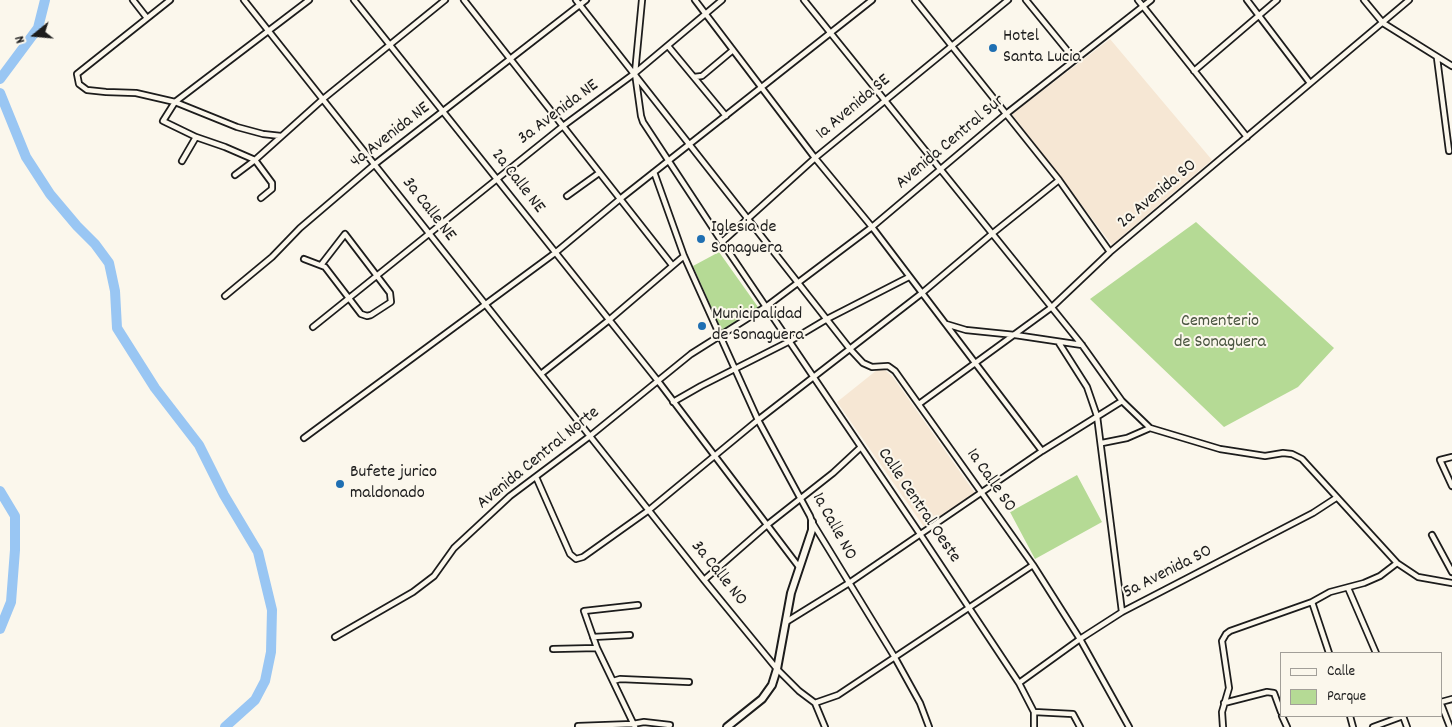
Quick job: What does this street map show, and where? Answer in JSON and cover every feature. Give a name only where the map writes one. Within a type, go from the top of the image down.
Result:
[{"type":"street","points":[[133,0],[147,18]]},
{"type":"street","points":[[170,0],[77,74],[79,84],[88,90],[136,93],[175,102],[237,127],[263,134],[281,136]]},
{"type":"street","name":"3a Calle NE","points":[[244,0],[590,436]]},
{"type":"street","points":[[261,198],[272,189],[272,183],[255,160],[196,137],[165,123],[164,120],[175,102],[309,0]]},
{"type":"street","name":"2a Calle NE","points":[[354,0],[658,381],[799,567]]},
{"type":"street","points":[[235,175],[255,160],[323,99],[445,0]]},
{"type":"street","points":[[464,0],[672,265]]},
{"type":"street","name":"1a Calle SO","points":[[576,0],[850,349],[863,363],[872,367],[888,366],[895,371],[1033,565],[1080,639],[1129,727]]},
{"type":"street","name":"4a Avenida NE","points":[[225,296],[272,257],[300,228],[375,164],[586,0]]},
{"type":"street","name":"Calle Central Oeste","points":[[642,0],[635,73],[641,116],[668,161],[722,242],[1019,682],[1034,712],[1034,727]]},
{"type":"street","points":[[695,0],[815,158],[872,227],[1042,451]]},
{"type":"street","name":"3a Avenida NE","points":[[314,327],[497,178],[635,73],[722,0]]},
{"type":"street","points":[[804,0],[1052,307],[1122,401],[1150,428],[1220,449],[1265,456],[1283,453],[1292,454],[1302,459],[1397,563],[1418,577],[1452,583]]},
{"type":"street","points":[[304,438],[555,253],[620,199],[872,0]]},
{"type":"street","points":[[915,0],[1059,180],[1110,252]]},
{"type":"street","name":"1a Avenida SE","points":[[722,242],[747,217],[815,158],[1008,0]]},
{"type":"street","points":[[1026,0],[1075,60]]},
{"type":"street","points":[[1138,0],[1247,137]]},
{"type":"street","name":"Avenida Central Sur","points":[[767,306],[872,227],[1006,114],[1151,0]]},
{"type":"street","points":[[1247,0],[1310,83]]},
{"type":"street","points":[[1194,71],[1277,0]]},
{"type":"street","points":[[1364,0],[1383,22],[1452,66]]},
{"type":"street","name":"2a Avenida SO","points":[[919,404],[1052,307],[1110,252],[1409,0]]},
{"type":"street","points":[[668,46],[726,116]]},
{"type":"street","points":[[694,77],[702,76],[733,50]]},
{"type":"street","points":[[1437,58],[1449,151]]},
{"type":"street","points":[[182,161],[196,137]]},
{"type":"street","points":[[567,196],[600,172]]},
{"type":"street","name":"1a Calle NO","points":[[654,172],[684,256],[758,420],[801,498],[812,522],[894,656],[930,727]]},
{"type":"street","points":[[536,477],[570,554],[576,559],[583,557],[649,510],[758,420],[922,293],[1059,180]]},
{"type":"street","points":[[304,259],[325,267],[362,314],[367,316],[377,312],[392,302],[390,292],[345,234],[321,265]]},
{"type":"street","points":[[541,374],[609,320],[684,256]]},
{"type":"street","points":[[673,402],[909,277]]},
{"type":"street","name":"Avenida Central Norte","points":[[335,637],[413,592],[434,576],[454,548],[510,496],[590,436],[691,354],[767,306]]},
{"type":"street","points":[[945,323],[966,330],[1082,345]]},
{"type":"street","points":[[1059,343],[1088,387],[1097,416],[1102,443],[1122,612]]},
{"type":"street","points":[[786,622],[849,582],[1042,451],[1122,401]]},
{"type":"street","points":[[1102,443],[1127,438],[1150,428]]},
{"type":"street","name":"3a Calle NO","points":[[590,436],[777,669],[799,691],[816,703]]},
{"type":"street","points":[[704,580],[767,525],[833,473],[861,447]]},
{"type":"street","points":[[1452,457],[1440,460],[1452,486]]},
{"type":"street","name":"5a Avenida SO","points":[[1019,682],[1122,612],[1313,513],[1336,498]]},
{"type":"street","points":[[727,727],[762,699],[772,685],[777,669],[791,593],[812,530],[812,522]]},
{"type":"street","points":[[1432,535],[1452,572]]},
{"type":"street","points":[[1223,727],[1222,712],[1229,688],[1222,641],[1226,634],[1312,602],[1330,592],[1348,588],[1380,576],[1397,563]]},
{"type":"street","points":[[824,727],[816,703],[838,694],[1033,565]]},
{"type":"street","points":[[1348,588],[1376,652]]},
{"type":"street","points":[[1312,602],[1329,652]]},
{"type":"street","points":[[634,726],[597,648],[584,611],[638,605]]},
{"type":"street","points":[[593,637],[630,635]]},
{"type":"street","points":[[553,649],[597,648]]},
{"type":"street","points":[[613,681],[620,679],[689,682]]},
{"type":"street","points":[[1224,703],[1267,692],[1274,693],[1280,709]]},
{"type":"street","points":[[1442,706],[1450,727]]},
{"type":"street","points":[[1034,712],[1074,714],[1080,727]]},
{"type":"street","points":[[1373,727],[1400,717]]},
{"type":"street","points":[[578,726],[634,726],[644,722],[670,725]]},
{"type":"shaded area","points":[[1110,39],[1212,160],[1112,245],[1012,114]]},
{"type":"shaded area","points":[[877,370],[885,370],[893,377],[975,493],[924,527],[837,402]]},
{"type":"green space","name":"Cementerio de Sonaguera","points":[[1196,222],[1334,348],[1298,387],[1224,427],[1090,299]]},
{"type":"green space","points":[[719,252],[758,307],[722,331],[693,266]]},
{"type":"green space","points":[[1077,475],[1102,522],[1035,559],[1010,512]]},
{"type":"waterway","points":[[0,79],[38,28],[45,0]]},
{"type":"waterway","points":[[0,93],[26,157],[50,194],[95,244],[109,263],[115,291],[117,328],[155,388],[199,445],[224,495],[258,552],[272,610],[271,652],[265,681],[255,700],[225,727]]},
{"type":"waterway","points":[[0,491],[15,516],[15,550],[11,602],[0,629]]},
{"type":"place","name":"Hotel Santa Lucia","points":[[993,48]]},
{"type":"place","name":"Iglesia de Sonaguera","points":[[701,239]]},
{"type":"place","name":"Municipalidad de Sonaguera","points":[[702,326]]},
{"type":"place","name":"Bufete jurico maldonado","points":[[340,484]]}]
